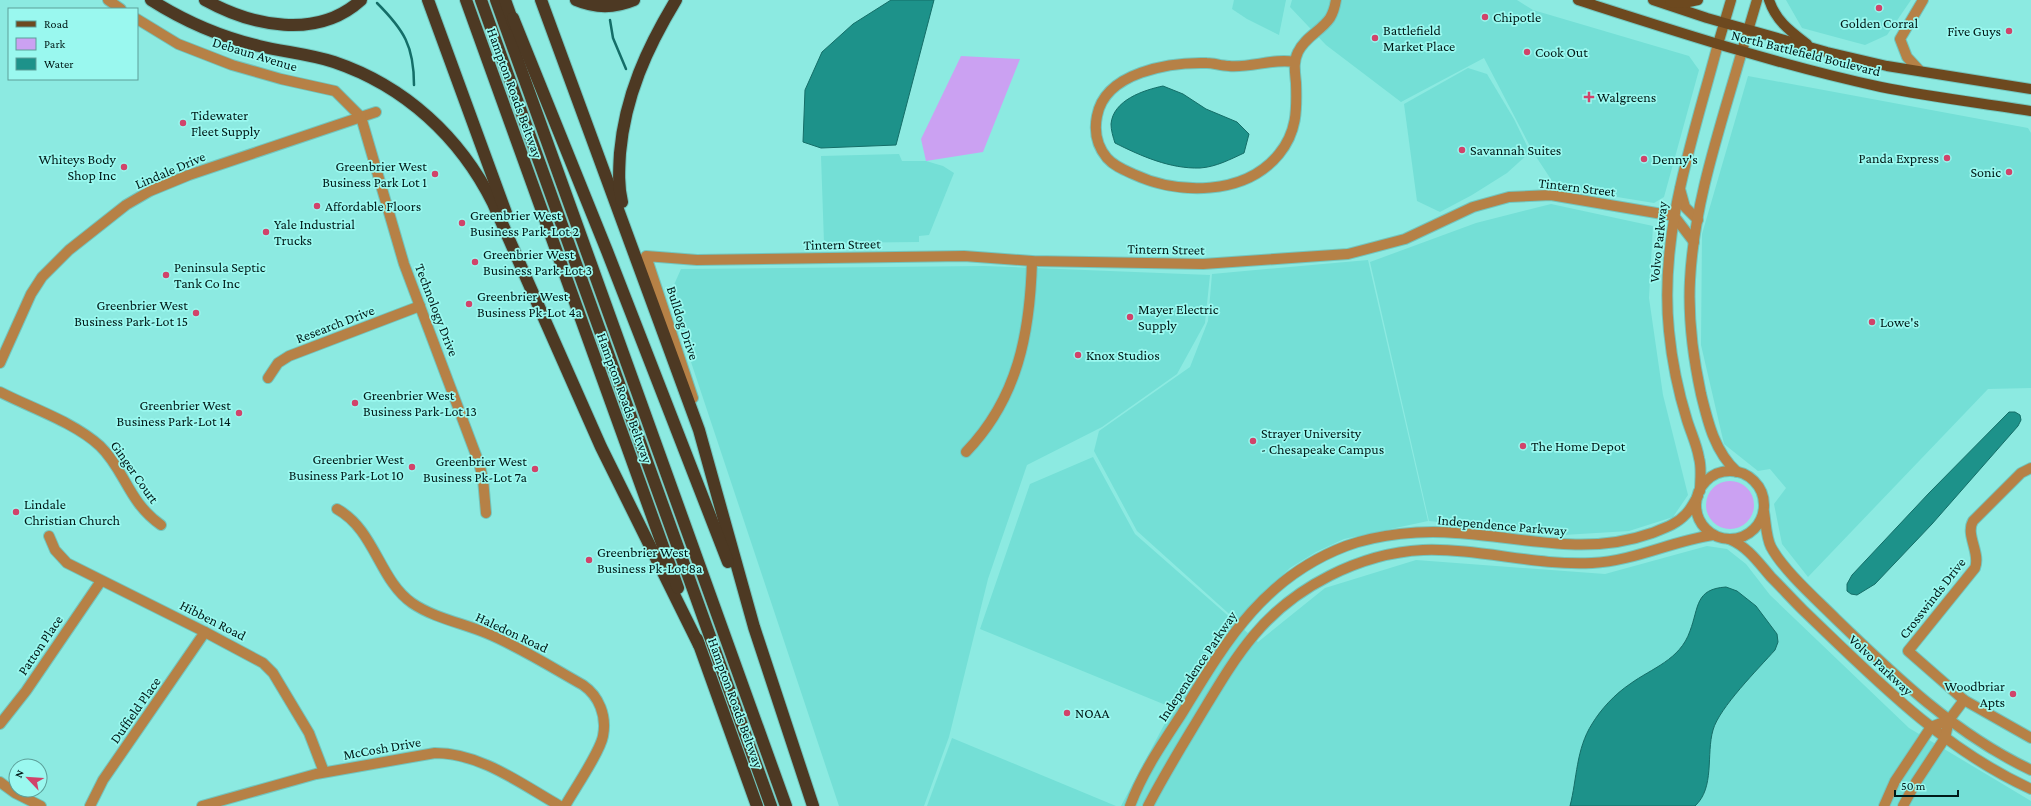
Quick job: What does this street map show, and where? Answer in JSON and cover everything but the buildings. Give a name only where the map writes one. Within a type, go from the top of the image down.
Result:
[{"type":"highway","points":[[151,0],[192,22],[223,35],[259,46],[316,57],[352,69],[388,87],[418,108],[454,142],[478,174],[494,203],[513,251],[542,312],[601,447],[699,645]]},
{"type":"highway","points":[[205,0],[248,17],[274,23],[300,26],[312,25],[333,19],[345,13],[361,0]]},
{"type":"highway","points":[[428,0],[542,312]]},
{"type":"highway","name":"Hampton Roads Beltway","points":[[466,0],[757,806]]},
{"type":"highway","points":[[481,0],[771,806]]},
{"type":"highway","points":[[496,0],[786,806]]},
{"type":"highway","points":[[505,0],[610,258],[754,627]]},
{"type":"highway","name":"Hampton Roads Beltway","points":[[505,0],[792,806]]},
{"type":"highway","points":[[541,0],[699,430],[754,627],[813,806]]},
{"type":"highway","points":[[576,0],[589,5],[608,6],[634,0]]},
{"type":"highway","points":[[634,251],[619,189],[620,153],[624,122],[632,92],[644,59],[676,0]]},
{"type":"main road","name":"North Battlefield Boulevard","points":[[1578,0],[1742,51],[1883,87],[2031,111]]},
{"type":"main road","name":"North Battlefield Boulevard","points":[[1654,0],[1724,23],[1816,49],[1887,66],[2031,90]]},
{"type":"main road","points":[[1654,0],[1684,3],[1698,0]]},
{"type":"main road","name":"Volvo Parkway","points":[[1718,44],[1731,0]]},
{"type":"main road","name":"Volvo Parkway","points":[[1742,51],[1757,0]]},
{"type":"main road","points":[[1769,0],[1774,13],[1782,24],[1816,49]]},
{"type":"street","points":[[108,0],[120,8]]},
{"type":"street","points":[[1294,62],[1284,61],[1250,67],[1189,64],[1137,73],[1116,86],[1104,100],[1097,112],[1095,124],[1100,147],[1115,165],[1143,179],[1181,188],[1220,186],[1242,180],[1256,174],[1269,165],[1280,154],[1288,140],[1297,111],[1294,62],[1304,42],[1331,16],[1336,0]]},
{"type":"street","points":[[1920,71],[1907,57],[1900,39],[1923,0]]},
{"type":"street","name":"Debaun Avenue","points":[[138,20],[178,44],[232,65],[281,79],[335,91],[361,117]]},
{"type":"street","name":"Volvo Parkway","points":[[1718,44],[1680,185],[1674,216],[1667,275],[1669,332],[1677,380],[1700,458],[1697,514],[1706,529],[1713,535],[1729,540],[1748,550],[1786,593],[1892,695],[1945,738],[1996,770],[2031,789]]},
{"type":"street","name":"Volvo Parkway","points":[[1742,51],[1708,171],[1694,242],[1690,280],[1690,312],[1697,373],[1712,435],[1720,454],[1737,472],[1750,478],[1760,488],[1764,500],[1764,512],[1770,544],[1791,572],[1901,681],[1949,720],[1999,754],[2031,770]]},
{"type":"street","name":"Lindale Drive","points":[[0,363],[31,294],[42,277],[68,250],[126,205],[150,191],[189,175],[376,112]]},
{"type":"street","name":"Technology Drive","points":[[361,117],[404,264],[479,463],[484,479],[486,513]]},
{"type":"street","points":[[1680,185],[1685,207],[1698,220]]},
{"type":"street","name":"Tintern Street","points":[[646,256],[697,260],[960,256],[1032,261],[1203,264],[1348,254],[1404,238],[1479,206],[1509,197],[1551,195],[1576,198],[1674,216]]},
{"type":"street","points":[[1674,216],[1694,242]]},
{"type":"street","name":"Bulldog Drive","points":[[646,256],[694,398]]},
{"type":"street","points":[[966,452],[979,437],[996,412],[1018,364],[1028,321],[1032,261]]},
{"type":"street","name":"Research Drive","points":[[268,378],[278,363],[289,356],[420,306]]},
{"type":"street","name":"Ginger Court","points":[[0,392],[79,430],[100,446],[111,460],[142,509],[161,525]]},
{"type":"street","name":"Crosswinds Drive","points":[[2031,468],[2021,473],[1973,522],[1970,528],[1976,560],[1975,568],[1908,651],[1964,700],[2031,738]]},
{"type":"street","points":[[1699,493],[1707,481],[1716,474],[1723,472],[1737,472]]},
{"type":"street","name":"Independence Parkway","points":[[1130,806],[1148,768],[1211,665],[1241,622],[1272,591],[1294,574],[1322,558],[1346,546],[1374,539],[1404,534],[1435,532],[1456,532],[1568,546],[1601,545],[1620,542],[1638,538],[1675,523],[1687,513],[1699,493]]},
{"type":"street","name":"Haledon Road","points":[[337,509],[347,514],[360,528],[397,587],[411,602],[423,610],[511,644],[583,685],[593,693],[602,713],[604,735],[565,806]]},
{"type":"street","points":[[1729,540],[1745,536],[1752,532],[1761,520],[1764,512]]},
{"type":"street","name":"Independence Parkway","points":[[1148,806],[1168,768],[1239,654],[1255,634],[1281,608],[1323,579],[1365,562],[1400,553],[1421,550],[1458,550],[1562,562],[1592,563],[1625,560],[1690,538],[1713,535]]},
{"type":"street","name":"Hibben Road","points":[[49,536],[55,550],[67,563],[255,657],[273,673],[309,733],[324,772]]},
{"type":"street","name":"Patton Place","points":[[0,724],[26,691],[101,581]]},
{"type":"street","name":"Duffield Place","points":[[90,806],[104,780],[205,632]]},
{"type":"street","points":[[1903,806],[1916,782],[1945,738],[1949,720],[1964,700]]},
{"type":"street","points":[[1884,806],[1895,781],[1931,727],[1949,720]]},
{"type":"street","name":"McCosh Drive","points":[[202,806],[324,772],[435,753],[461,755],[486,764],[560,806]]},
{"type":"street","points":[[0,782],[15,793],[41,806]]},
{"type":"shaded area","points":[[1234,0],[1286,0],[1279,35],[1247,19],[1232,9]]},
{"type":"shaded area","points":[[1292,0],[1517,0],[1533,10],[1689,56],[1699,70],[1664,197],[1654,203],[1556,187],[1533,152],[1484,58],[1401,102],[1326,45],[1290,7]]},
{"type":"shaded area","points":[[1786,0],[1911,0],[1887,35],[1865,45],[1802,28]]},
{"type":"shaded area","points":[[1468,68],[1487,74],[1514,119],[1530,152],[1507,173],[1472,195],[1440,212],[1417,201],[1404,104]]},
{"type":"shaded area","points":[[1748,76],[2028,128],[2031,133],[2031,388],[1988,389],[1808,577],[1782,544],[1774,504],[1786,488],[1770,469],[1758,471],[1724,444],[1701,345],[1702,234]]},
{"type":"shaded area","points":[[899,154],[902,161],[926,161],[943,166],[954,173],[929,235],[919,236],[919,242],[824,243],[821,156]]},
{"type":"shaded area","points":[[1551,204],[1653,226],[1649,298],[1663,395],[1688,495],[1673,517],[1629,531],[1563,535],[1429,521],[1370,262],[1476,223]]},
{"type":"shaded area","name":"Strayer University - Chesapeake Campus","points":[[1368,260],[1428,521],[1344,539],[1316,552],[1290,568],[1237,621],[1137,531],[1094,451],[1099,431],[1190,367],[1208,321],[1212,274]]},
{"type":"shaded area","points":[[984,266],[1210,275],[1205,323],[1177,374],[1102,427],[1027,465],[988,579],[949,737],[924,806],[839,806],[669,296],[681,269]]},
{"type":"shaded area","points":[[1093,457],[1135,534],[1258,642],[1325,588],[1416,560],[1605,574],[1707,546],[1727,549],[1746,564],[1770,595],[1909,728],[2031,801],[2031,806],[1121,806],[1173,708],[980,629],[1030,484]]},
{"type":"shaded area","points":[[952,738],[1116,806],[927,806]]},
{"type":"green space","points":[[961,56],[1020,59],[983,152],[926,161],[921,139]]},
{"type":"green space","points":[[1725,481],[1735,481],[1744,485],[1750,491],[1754,500],[1754,510],[1750,519],[1744,525],[1735,529],[1725,529],[1716,525],[1710,519],[1706,510],[1706,500],[1710,491],[1716,485]]},
{"type":"water","points":[[891,0],[934,0],[896,145],[821,148],[803,142],[805,90],[822,52],[853,24]]},
{"type":"water","points":[[1163,86],[1183,94],[1206,109],[1237,122],[1249,134],[1244,153],[1212,166],[1189,168],[1156,161],[1115,143],[1111,124],[1117,108],[1123,102],[1139,93]]},
{"type":"water","points":[[2009,412],[2015,412],[2020,415],[2021,420],[2018,426],[1932,524],[1875,584],[1857,595],[1851,594],[1847,591],[1847,584],[1852,575],[1929,493]]},
{"type":"water","points":[[1726,587],[1737,591],[1756,606],[1777,634],[1778,642],[1775,650],[1740,688],[1717,721],[1711,739],[1708,780],[1701,799],[1695,806],[1570,806],[1580,754],[1587,734],[1596,718],[1604,707],[1619,692],[1664,662],[1680,649],[1690,631],[1697,607],[1703,595],[1716,588]]},
{"type":"waterway","points":[[377,3],[394,22],[406,40],[414,71],[414,85]]},
{"type":"waterway","points":[[610,20],[613,38],[626,69]]},
{"type":"place","name":"Golden Corral","points":[[1879,8]]},
{"type":"place","name":"Chipotle","points":[[1485,17]]},
{"type":"place","name":"Five Guys","points":[[2009,31]]},
{"type":"place","name":"Battlefield Market Place","points":[[1375,38]]},
{"type":"place","name":"Cook Out","points":[[1527,52]]},
{"type":"place","name":"Walgreens","points":[[1589,97]]},
{"type":"place","name":"Tidewater Fleet Supply","points":[[183,123]]},
{"type":"place","name":"Savannah Suites","points":[[1462,150]]},
{"type":"place","name":"Panda Express","points":[[1947,158]]},
{"type":"place","name":"Denny's","points":[[1644,159]]},
{"type":"place","name":"Whiteys Body Shop Inc","points":[[124,167]]},
{"type":"place","name":"Sonic","points":[[2009,172]]},
{"type":"place","name":"Greenbrier West Business Park Lot 1","points":[[435,174]]},
{"type":"place","name":"Affordable Floors","points":[[317,206]]},
{"type":"place","name":"Greenbrier West Business Park-Lot 2","points":[[462,223]]},
{"type":"place","name":"Yale Industrial Trucks","points":[[266,232]]},
{"type":"place","name":"Greenbrier West Business Park-Lot 3","points":[[475,262]]},
{"type":"place","name":"Peninsula Septic Tank Co Inc","points":[[166,275]]},
{"type":"place","name":"Greenbrier West Business Pk-Lot 4a","points":[[469,304]]},
{"type":"place","name":"Greenbrier West Business Park-Lot 15","points":[[196,313]]},
{"type":"place","name":"Mayer Electric Supply","points":[[1130,317]]},
{"type":"place","name":"Lowe's","points":[[1872,322]]},
{"type":"place","name":"Knox Studios","points":[[1078,355]]},
{"type":"place","name":"Greenbrier West Business Park-Lot 13","points":[[355,403]]},
{"type":"place","name":"Greenbrier West Business Park-Lot 14","points":[[239,413]]},
{"type":"place","name":"Strayer University - Chesapeake Campus","points":[[1253,441]]},
{"type":"place","name":"The Home Depot","points":[[1523,446]]},
{"type":"place","name":"Greenbrier West Business Park-Lot 10","points":[[412,467]]},
{"type":"place","name":"Greenbrier West Business Pk-Lot 7a","points":[[535,469]]},
{"type":"place","name":"Lindale Christian Church","points":[[16,512]]},
{"type":"place","name":"Greenbrier West Business Pk-Lot 8a","points":[[589,560]]},
{"type":"place","name":"Woodbriar Apts","points":[[2013,694]]},
{"type":"place","name":"NOAA","points":[[1067,713]]}]
